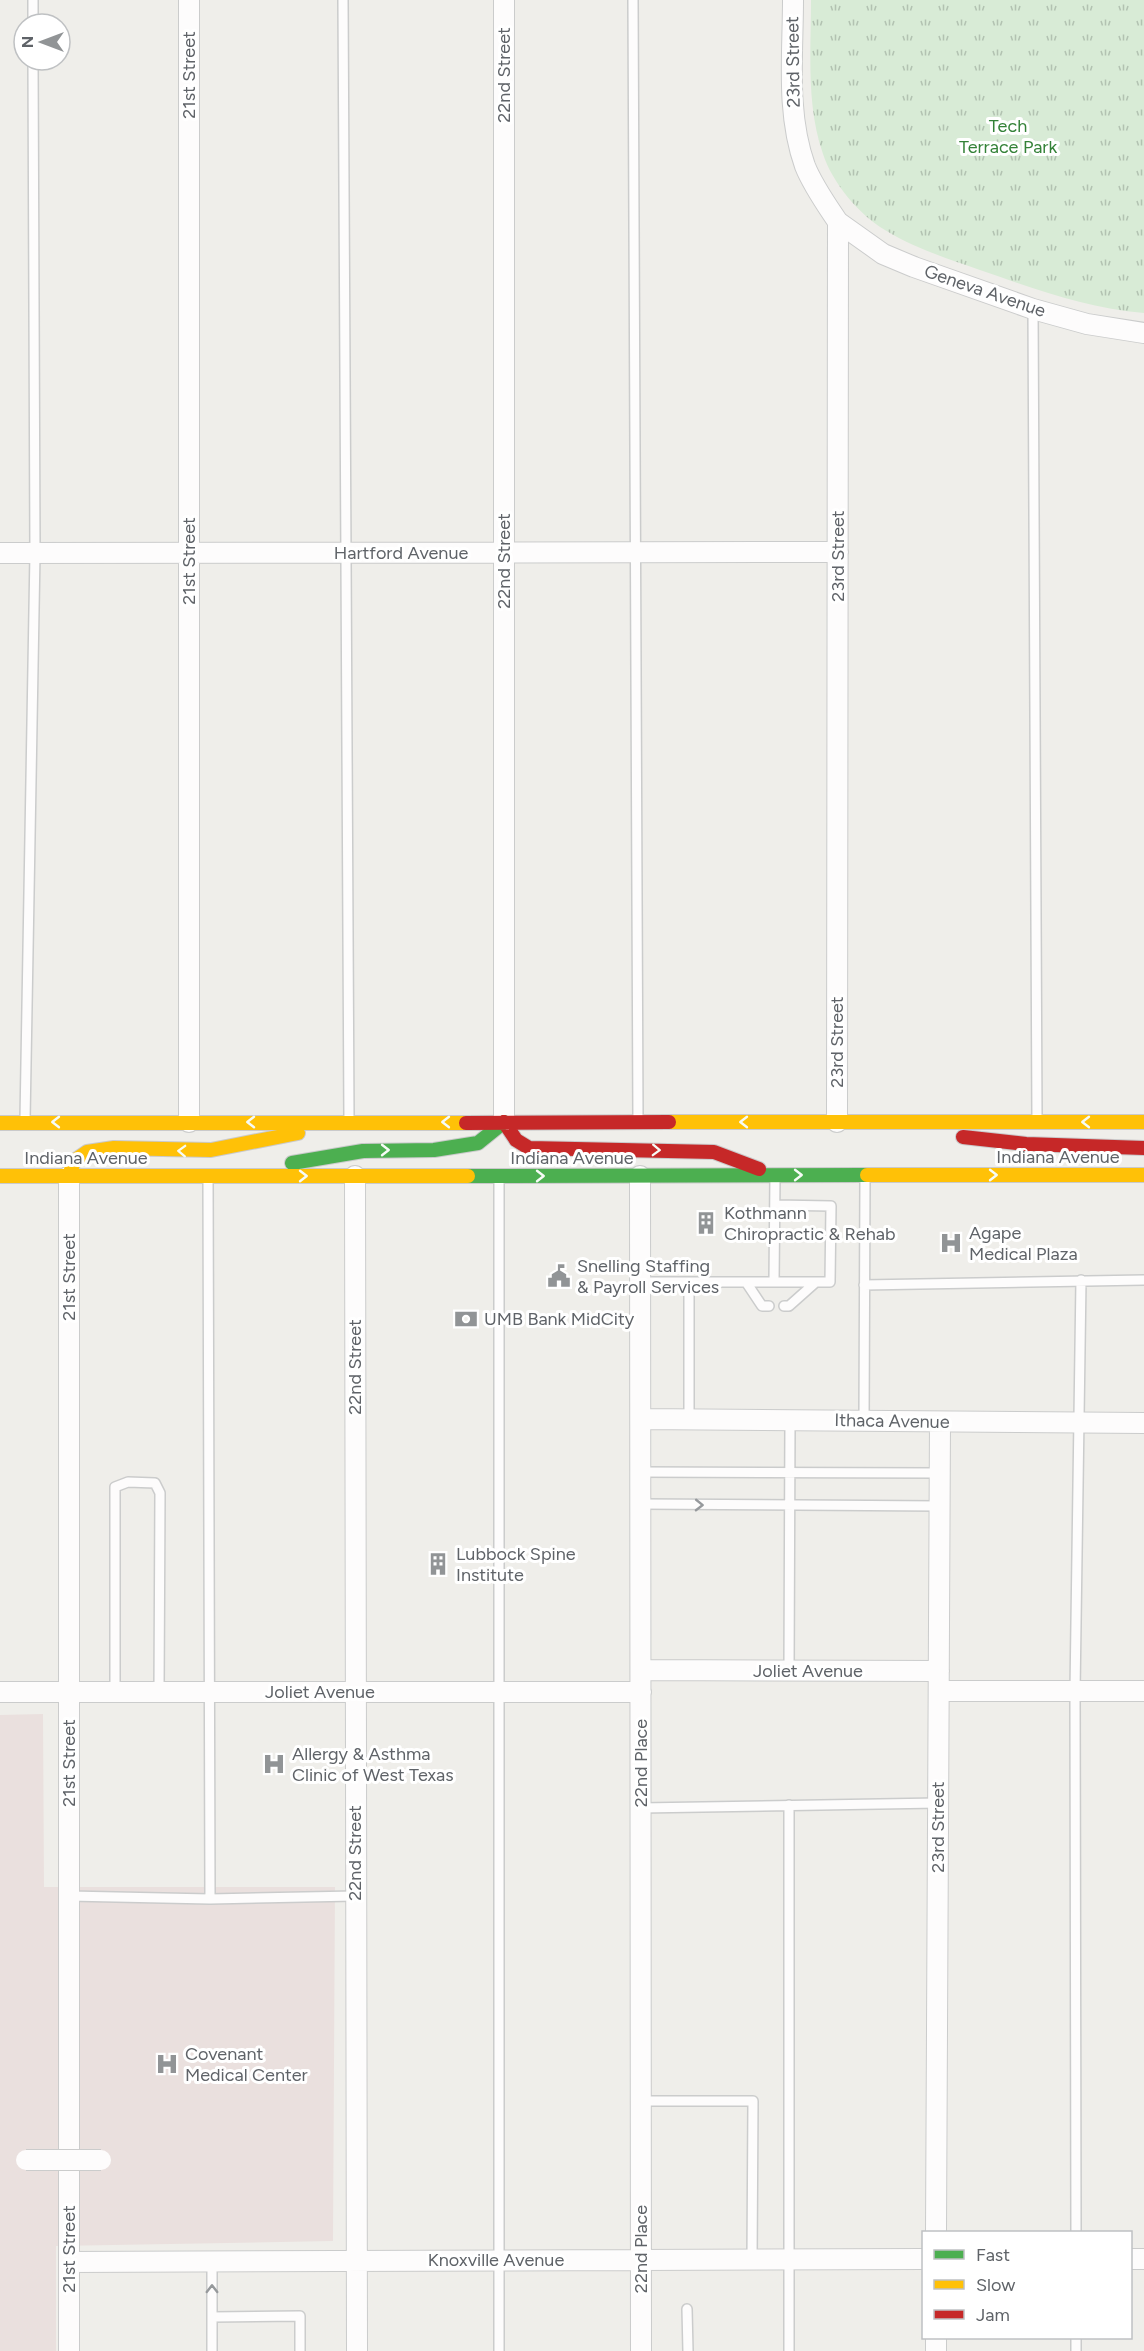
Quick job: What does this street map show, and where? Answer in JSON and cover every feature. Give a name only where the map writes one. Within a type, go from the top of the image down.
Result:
[{"type":"main road","name":"Indiana Avenue","points":[[0,1122],[1144,1122]]},
{"type":"main road","points":[[69,1176],[72,1162],[84,1152],[117,1148],[196,1151],[250,1144],[346,1122]]},
{"type":"main road","points":[[224,1176],[363,1151],[434,1150],[478,1143],[504,1122],[516,1140],[529,1148],[714,1152],[775,1175]]},
{"type":"main road","points":[[837,1122],[1026,1144],[1144,1148]]},
{"type":"main road","name":"Indiana Avenue","points":[[0,1176],[1144,1175]]},
{"type":"street","name":"21st Street","points":[[189,0],[189,1122]]},
{"type":"street","name":"22nd Street","points":[[504,0],[504,1122]]},
{"type":"street","name":"23rd Street","points":[[793,0],[793,111],[797,136],[806,167],[838,222],[837,1122]]},
{"type":"street","name":"Geneva Avenue","points":[[838,222],[883,254],[1033,309],[1087,324],[1144,333]]},
{"type":"street","name":"Hartford Avenue","points":[[0,553],[838,552]]},
{"type":"street","name":"21st Street","points":[[69,1176],[69,2351]]},
{"type":"street","name":"22nd Street","points":[[355,1176],[357,2351]]},
{"type":"street","name":"22nd Place","points":[[640,1176],[641,2351]]},
{"type":"street","name":"Ithaca Avenue","points":[[640,1419],[1144,1423]]},
{"type":"street","name":"23rd Street","points":[[936,2231],[940,1422]]},
{"type":"street","name":"Joliet Avenue","points":[[641,1670],[939,1671]]},
{"type":"street","points":[[939,1690],[1144,1691]]},
{"type":"street","name":"Joliet Avenue","points":[[0,1692],[641,1692]]},
{"type":"street","points":[[26,2160],[101,2160]]},
{"type":"street","name":"Knoxville Avenue","points":[[69,2262],[922,2259]]},
{"type":"lane","points":[[343,0],[346,1122]]},
{"type":"lane","points":[[633,0],[638,1122]]},
{"type":"lane","points":[[25,1122],[35,553],[33,72]]},
{"type":"lane","points":[[1033,309],[1037,1122]]},
{"type":"lane","points":[[774,1282],[775,1175]]},
{"type":"lane","points":[[864,1421],[865,1175]]},
{"type":"lane","points":[[208,1176],[210,1899]]},
{"type":"lane","points":[[499,1176],[499,2351]]},
{"type":"lane","points":[[640,1282],[830,1282],[831,1206],[775,1205]]},
{"type":"lane","points":[[1076,2231],[1075,1691],[1077,1423],[1081,1280]]},
{"type":"lane","points":[[864,1286],[1144,1280]]},
{"type":"lane","points":[[689,1282],[689,1419]]},
{"type":"lane","points":[[746,1282],[762,1306],[769,1306]]},
{"type":"lane","points":[[784,1306],[789,1306],[816,1282]]},
{"type":"lane","points":[[789,1671],[790,1420]]},
{"type":"lane","points":[[640,1472],[939,1473]]},
{"type":"lane","points":[[115,1692],[115,1486],[128,1482],[155,1483],[160,1493],[159,1692]]},
{"type":"lane","points":[[640,1504],[790,1507],[939,1506]]},
{"type":"lane","points":[[641,1808],[938,1803]]},
{"type":"lane","points":[[789,1805],[789,2351]]},
{"type":"lane","points":[[69,1896],[210,1899],[355,1896]]},
{"type":"lane","points":[[641,2101],[753,2101],[752,2260]]},
{"type":"lane","points":[[212,2260],[212,2351]]},
{"type":"lane","points":[[687,2309],[688,2351]]},
{"type":"lane","points":[[212,2317],[300,2316],[300,2351]]},
{"type":"shaded area","name":"Covenant Medical Center","points":[[43,1714],[44,1887],[335,1887],[333,2241],[56,2246],[56,2351],[0,2351],[0,1715]]},
{"type":"green space","name":"Tech Terrace Park","points":[[811,0],[1144,0],[1144,313],[1080,302],[930,252],[875,224],[856,207],[827,165],[818,135],[811,78]]},
{"type":"traffic: fast","points":[[292,1163],[363,1151],[434,1150],[478,1143],[504,1122]]},
{"type":"traffic: fast","points":[[468,1176],[867,1175]]},
{"type":"traffic: slow","points":[[669,1122],[1144,1122]]},
{"type":"traffic: slow","points":[[0,1123],[466,1123]]},
{"type":"traffic: slow","points":[[69,1176],[74,1161],[87,1152],[114,1148],[211,1150],[298,1133]]},
{"type":"traffic: slow","points":[[867,1175],[1144,1175]]},
{"type":"traffic: slow","points":[[0,1176],[468,1176]]},
{"type":"traffic: jam","points":[[504,1122],[516,1140],[529,1148],[714,1152],[759,1169]]},
{"type":"traffic: jam","points":[[466,1123],[669,1122]]},
{"type":"traffic: jam","points":[[963,1137],[1026,1144],[1144,1148]]},
{"type":"place","name":"Kothmann Chiropractic & Rehab","points":[[706,1223]]},
{"type":"place","name":"Agape Medical Plaza","points":[[951,1243]]},
{"type":"place","name":"Snelling Staffing & Payroll Services","points":[[559,1276]]},
{"type":"place","name":"UMB Bank MidCity","points":[[466,1319]]},
{"type":"place","name":"Lubbock Spine Institute","points":[[438,1564]]},
{"type":"place","name":"Allergy & Asthma Clinic of West Texas","points":[[274,1764]]},
{"type":"place","name":"Covenant Medical Center","points":[[167,2064]]}]
